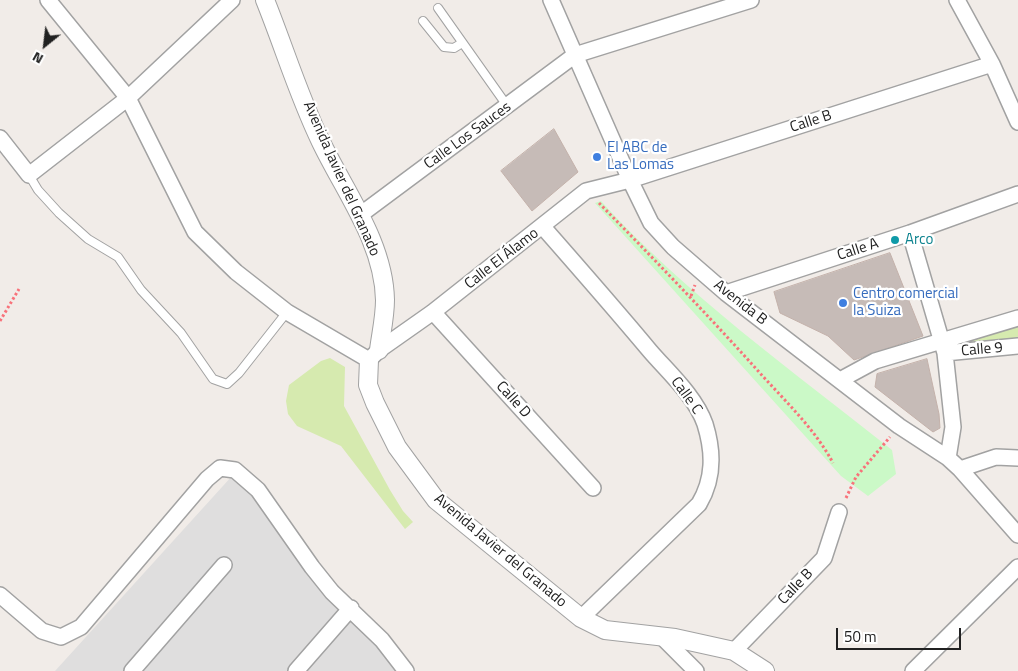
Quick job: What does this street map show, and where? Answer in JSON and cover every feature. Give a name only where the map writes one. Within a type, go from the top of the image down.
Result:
[{"type":"street","points":[[48,0],[128,98],[195,232],[236,272],[287,312],[374,355]]},
{"type":"street","points":[[0,138],[29,174],[128,98],[232,0]]},
{"type":"street","name":"Avenida Javier del Granado","points":[[265,0],[321,142],[360,215],[378,260],[384,286],[385,302],[368,385],[397,447],[436,500],[581,618],[605,630],[661,636],[734,651],[765,671]]},
{"type":"street","name":"Avenida B","points":[[551,0],[630,180],[651,223],[673,247],[726,293],[899,426],[948,458],[1018,535]]},
{"type":"street","points":[[575,56],[751,0]]},
{"type":"street","points":[[957,0],[992,64],[1018,122]]},
{"type":"street","name":"Calle Los Sauces","points":[[360,215],[575,56]]},
{"type":"street","name":"Calle B","points":[[630,180],[992,64]]},
{"type":"street","name":"Calle El Álamo","points":[[374,355],[543,227],[586,190],[630,180]]},
{"type":"street","name":"Calle A","points":[[726,293],[1018,194]]},
{"type":"street","name":"Calle C","points":[[543,227],[686,392],[705,424],[712,475],[708,488],[699,504],[581,618]]},
{"type":"street","points":[[910,232],[943,347],[952,426],[948,458]]},
{"type":"street","name":"Calle D","points":[[433,312],[593,488]]},
{"type":"street","points":[[840,380],[875,361],[943,347],[1018,318]]},
{"type":"street","name":"Calle 9","points":[[943,347],[1018,346]]},
{"type":"street","points":[[960,469],[996,458],[1018,458]]},
{"type":"street","points":[[0,594],[42,631],[61,638],[81,626],[207,479],[220,468],[236,470],[258,490],[312,567],[332,592],[351,608],[382,640],[406,671]]},
{"type":"street","name":"Calle B","points":[[734,651],[824,558],[839,512]]},
{"type":"street","points":[[132,671],[224,564]]},
{"type":"street","points":[[913,671],[1018,567]]},
{"type":"street","points":[[296,671],[351,608]]},
{"type":"street","points":[[661,636],[696,671]]},
{"type":"lane","points":[[438,8],[508,107]]},
{"type":"lane","points":[[423,21],[444,47],[454,48],[462,43]]},
{"type":"lane","points":[[29,174],[38,190],[59,213],[88,239],[118,257],[141,290],[181,333],[213,379],[227,384],[239,374],[287,312]]},
{"type":"path","points":[[586,190],[691,296],[822,444],[833,463]]},
{"type":"path","points":[[0,321],[19,289]]},
{"type":"path","points":[[839,512],[856,477],[899,426]]},
{"type":"shaded area","points":[[242,465],[301,555],[411,671],[55,671]]},
{"type":"green space","points":[[601,201],[668,268],[704,300],[892,450],[896,474],[868,496],[841,476],[595,203]]},
{"type":"green space","points":[[1018,326],[1018,339],[956,345]]},
{"type":"green space","points":[[330,358],[345,367],[344,406],[390,490],[403,511],[413,522],[405,529],[341,446],[297,426],[288,414],[286,401],[289,385],[321,361]]},
{"type":"building","points":[[554,129],[578,172],[532,211],[501,171]]},
{"type":"building","name":"Centro comercial la Suiza","points":[[890,253],[923,336],[854,360],[828,336],[780,313],[774,292]]},
{"type":"building","points":[[927,359],[939,414],[940,428],[933,432],[875,387],[877,374]]},
{"type":"place","name":"El ABC de Las Lomas","points":[[597,157]]},
{"type":"place","name":"Arco","points":[[895,240]]},
{"type":"place","name":"Centro comercial la Suiza","points":[[843,303]]}]
